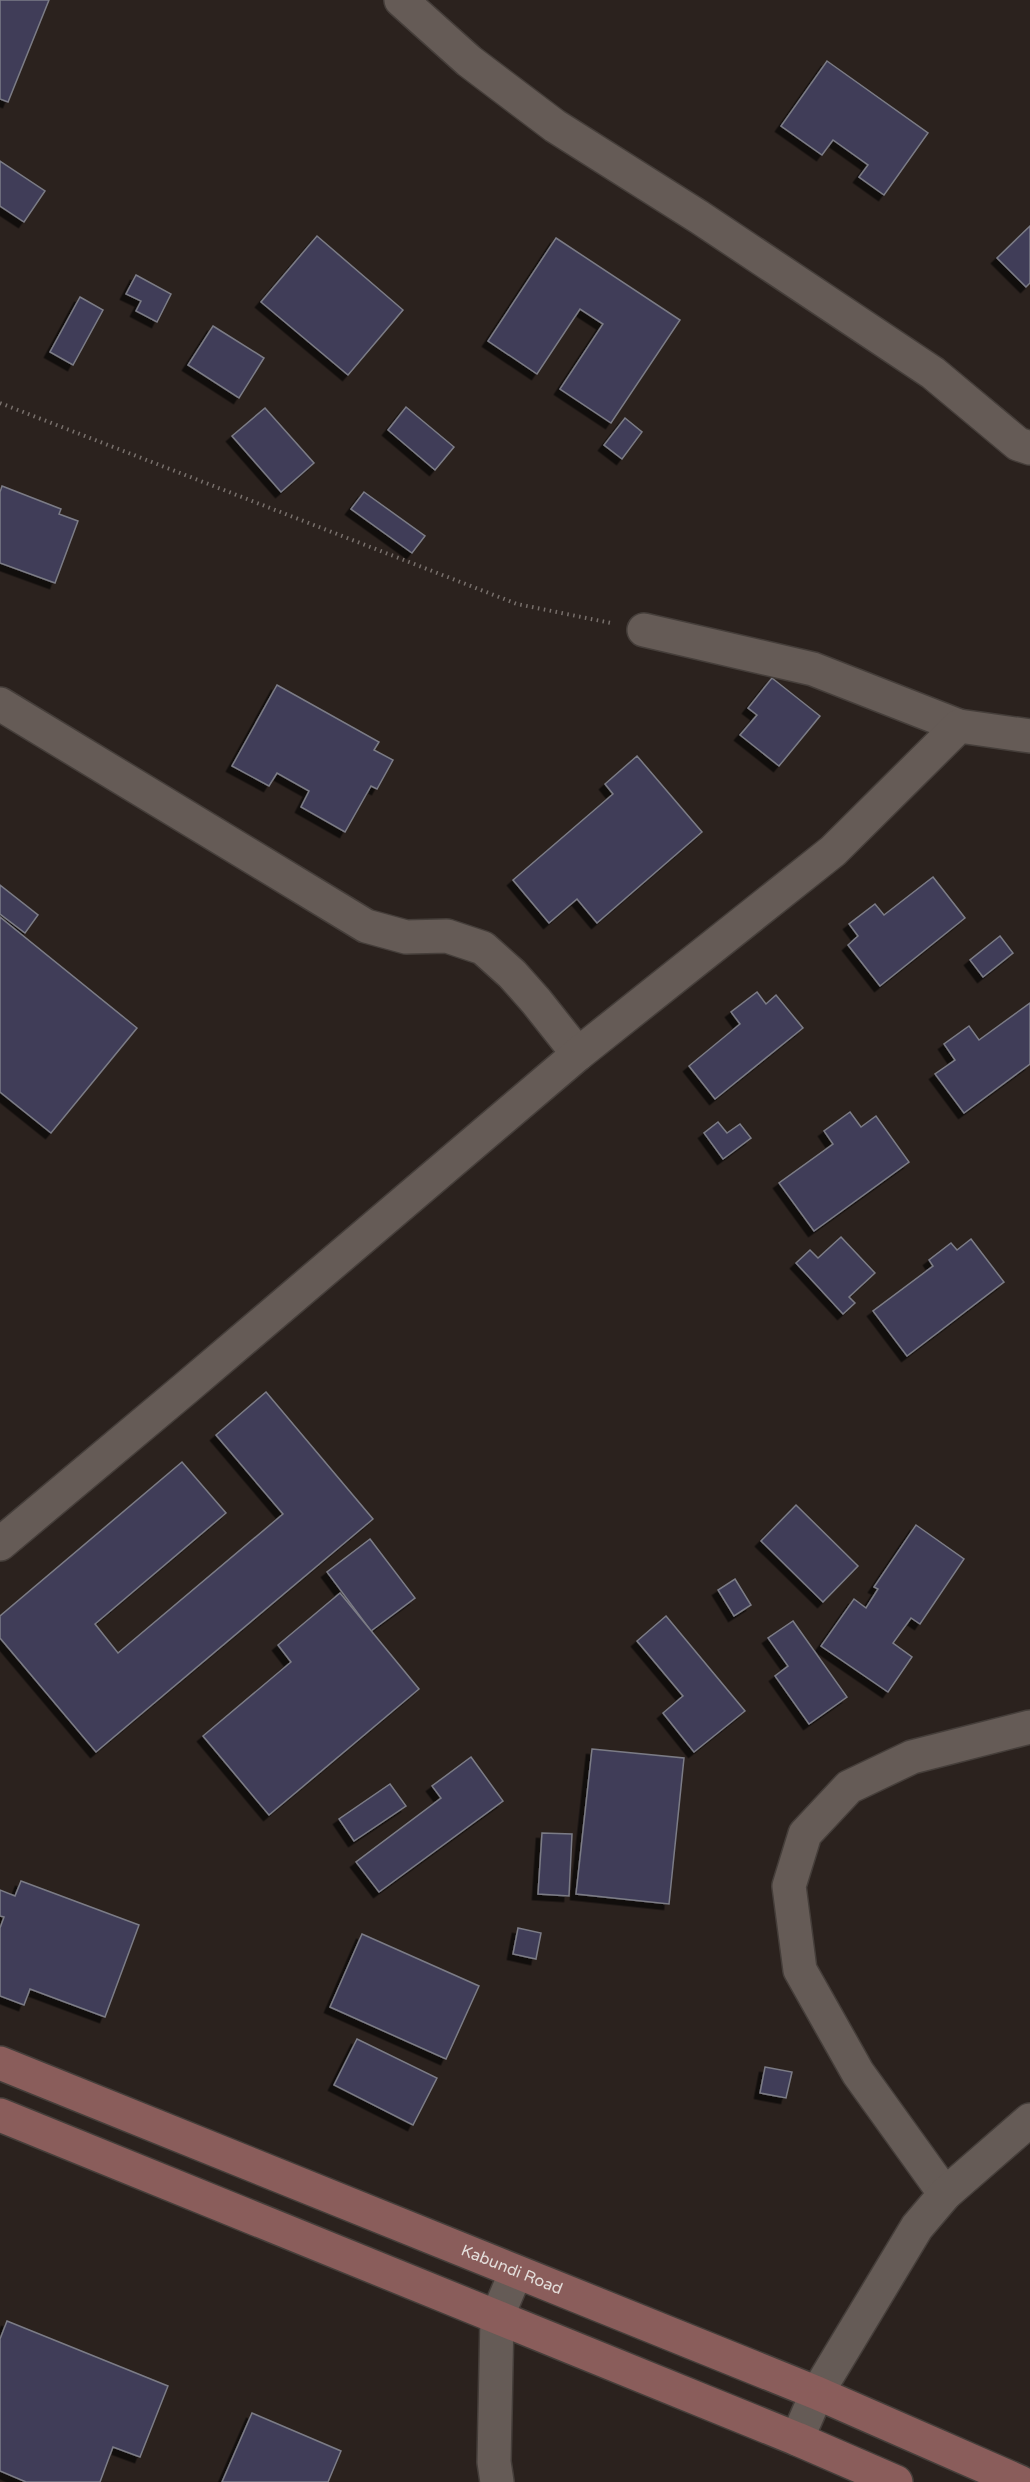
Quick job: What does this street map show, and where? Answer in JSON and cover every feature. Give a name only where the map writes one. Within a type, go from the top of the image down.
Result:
[{"type":"street","points":[[401,0],[469,61],[555,126],[699,217],[933,373],[1018,444],[1030,448]]},
{"type":"street","points":[[644,630],[813,669],[959,726],[1030,736]]},
{"type":"street","points":[[0,704],[366,926],[406,937],[447,936],[483,948],[512,974],[578,1054]]},
{"type":"street","points":[[0,1544],[186,1389],[578,1054],[834,851],[959,726]]},
{"type":"street","points":[[945,2194],[858,2073],[800,1970],[789,1886],[806,1834],[849,1787],[912,1757],[1030,1727]]},
{"type":"street","name":"Kabundi Road","points":[[0,2063],[816,2393],[1020,2482]]},
{"type":"street","points":[[0,2115],[797,2439],[896,2482]]},
{"type":"street","points":[[797,2439],[816,2393],[917,2228],[945,2194],[1030,2120]]},
{"type":"street","points":[[497,2482],[494,2462],[497,2317],[516,2272]]},
{"type":"path","points":[[0,403],[517,604],[644,630]]},
{"type":"building","points":[[0,0],[49,0],[8,102],[0,99]]},
{"type":"building","points":[[827,61],[928,133],[884,195],[859,177],[868,165],[833,140],[822,155],[781,126]]},
{"type":"building","points":[[0,161],[45,191],[24,222],[0,206]]},
{"type":"building","points":[[1030,226],[1030,283],[1026,287],[997,258]]},
{"type":"building","points":[[317,236],[403,310],[348,375],[261,302]]},
{"type":"building","points":[[556,238],[680,320],[611,423],[560,389],[603,324],[580,309],[537,374],[488,341]]},
{"type":"building","points":[[136,275],[171,294],[157,322],[136,311],[141,301],[126,294]]},
{"type":"building","points":[[80,297],[103,310],[73,365],[50,352]]},
{"type":"building","points":[[213,326],[264,358],[239,398],[188,365]]},
{"type":"building","points":[[406,407],[454,447],[435,470],[388,430]]},
{"type":"building","points":[[265,408],[314,463],[281,492],[232,436]]},
{"type":"building","points":[[625,418],[642,432],[622,459],[604,445]]},
{"type":"building","points":[[2,486],[61,509],[59,514],[78,521],[55,583],[0,563],[0,492]]},
{"type":"building","points":[[364,492],[425,536],[412,553],[351,509]]},
{"type":"building","points":[[772,678],[820,716],[779,766],[740,735],[757,715],[748,708]]},
{"type":"building","points":[[277,685],[379,742],[374,750],[393,760],[377,789],[371,786],[345,832],[301,807],[309,791],[277,773],[269,786],[232,766]]},
{"type":"building","points":[[637,756],[702,832],[597,923],[577,899],[549,923],[513,880],[613,794],[605,784]]},
{"type":"building","points":[[933,877],[965,918],[880,986],[848,945],[858,936],[849,924],[875,904],[884,915]]},
{"type":"building","points":[[0,885],[38,915],[25,933],[0,914]]},
{"type":"building","points":[[0,917],[137,1028],[51,1133],[0,1092]]},
{"type":"building","points":[[1000,936],[1013,953],[983,977],[970,960]]},
{"type":"building","points":[[757,992],[766,1004],[776,995],[803,1028],[715,1099],[689,1066],[740,1024],[731,1012]]},
{"type":"building","points":[[1030,1003],[1030,1064],[964,1113],[935,1074],[955,1060],[944,1044],[969,1026],[979,1040]]},
{"type":"building","points":[[850,1112],[861,1127],[876,1116],[909,1162],[814,1231],[779,1183],[833,1144],[824,1131]]},
{"type":"building","points":[[718,1122],[727,1133],[740,1124],[751,1138],[723,1159],[704,1133]]},
{"type":"building","points":[[841,1237],[875,1273],[849,1297],[855,1303],[843,1314],[796,1263],[810,1250],[818,1258]]},
{"type":"building","points":[[971,1239],[1004,1282],[907,1356],[873,1311],[933,1266],[929,1260],[951,1243],[957,1250]]},
{"type":"building","points":[[266,1392],[373,1519],[96,1752],[0,1638],[0,1616],[182,1462],[226,1513],[95,1624],[118,1653],[283,1514],[216,1435]]},
{"type":"building","points":[[796,1505],[858,1566],[823,1602],[761,1541]]},
{"type":"building","points":[[916,1525],[964,1559],[920,1624],[911,1618],[893,1643],[912,1657],[888,1692],[821,1646],[854,1599],[866,1608],[878,1589],[874,1587]]},
{"type":"building","points":[[370,1539],[415,1598],[371,1631],[327,1572]]},
{"type":"building","points":[[735,1579],[751,1605],[734,1616],[718,1590]]},
{"type":"building","points":[[340,1593],[419,1689],[269,1815],[203,1736],[291,1662],[278,1645]]},
{"type":"building","points":[[666,1616],[745,1711],[694,1752],[663,1713],[683,1696],[637,1641]]},
{"type":"building","points":[[793,1621],[847,1697],[809,1724],[775,1676],[788,1666],[768,1638]]},
{"type":"building","points":[[592,1749],[684,1758],[669,1904],[576,1894]]},
{"type":"building","points":[[471,1757],[503,1801],[379,1892],[356,1862],[441,1798],[432,1786]]},
{"type":"building","points":[[390,1784],[406,1806],[354,1841],[339,1819]]},
{"type":"building","points":[[542,1833],[572,1834],[569,1896],[538,1894]]},
{"type":"building","points":[[21,1881],[139,1925],[105,2017],[30,1989],[24,2005],[0,1996],[0,1928],[4,1917],[0,1916],[0,1890],[15,1896]]},
{"type":"building","points":[[518,1928],[541,1933],[536,1959],[513,1954]]},
{"type":"building","points":[[362,1934],[479,1986],[446,2059],[330,2007]]},
{"type":"building","points":[[357,2039],[437,2078],[413,2125],[334,2085]]},
{"type":"building","points":[[765,2067],[792,2072],[786,2098],[760,2093]]},
{"type":"building","points":[[7,2321],[168,2386],[140,2457],[113,2447],[100,2482],[26,2482],[0,2471],[0,2339]]},
{"type":"building","points":[[252,2413],[341,2451],[328,2482],[222,2482]]}]
